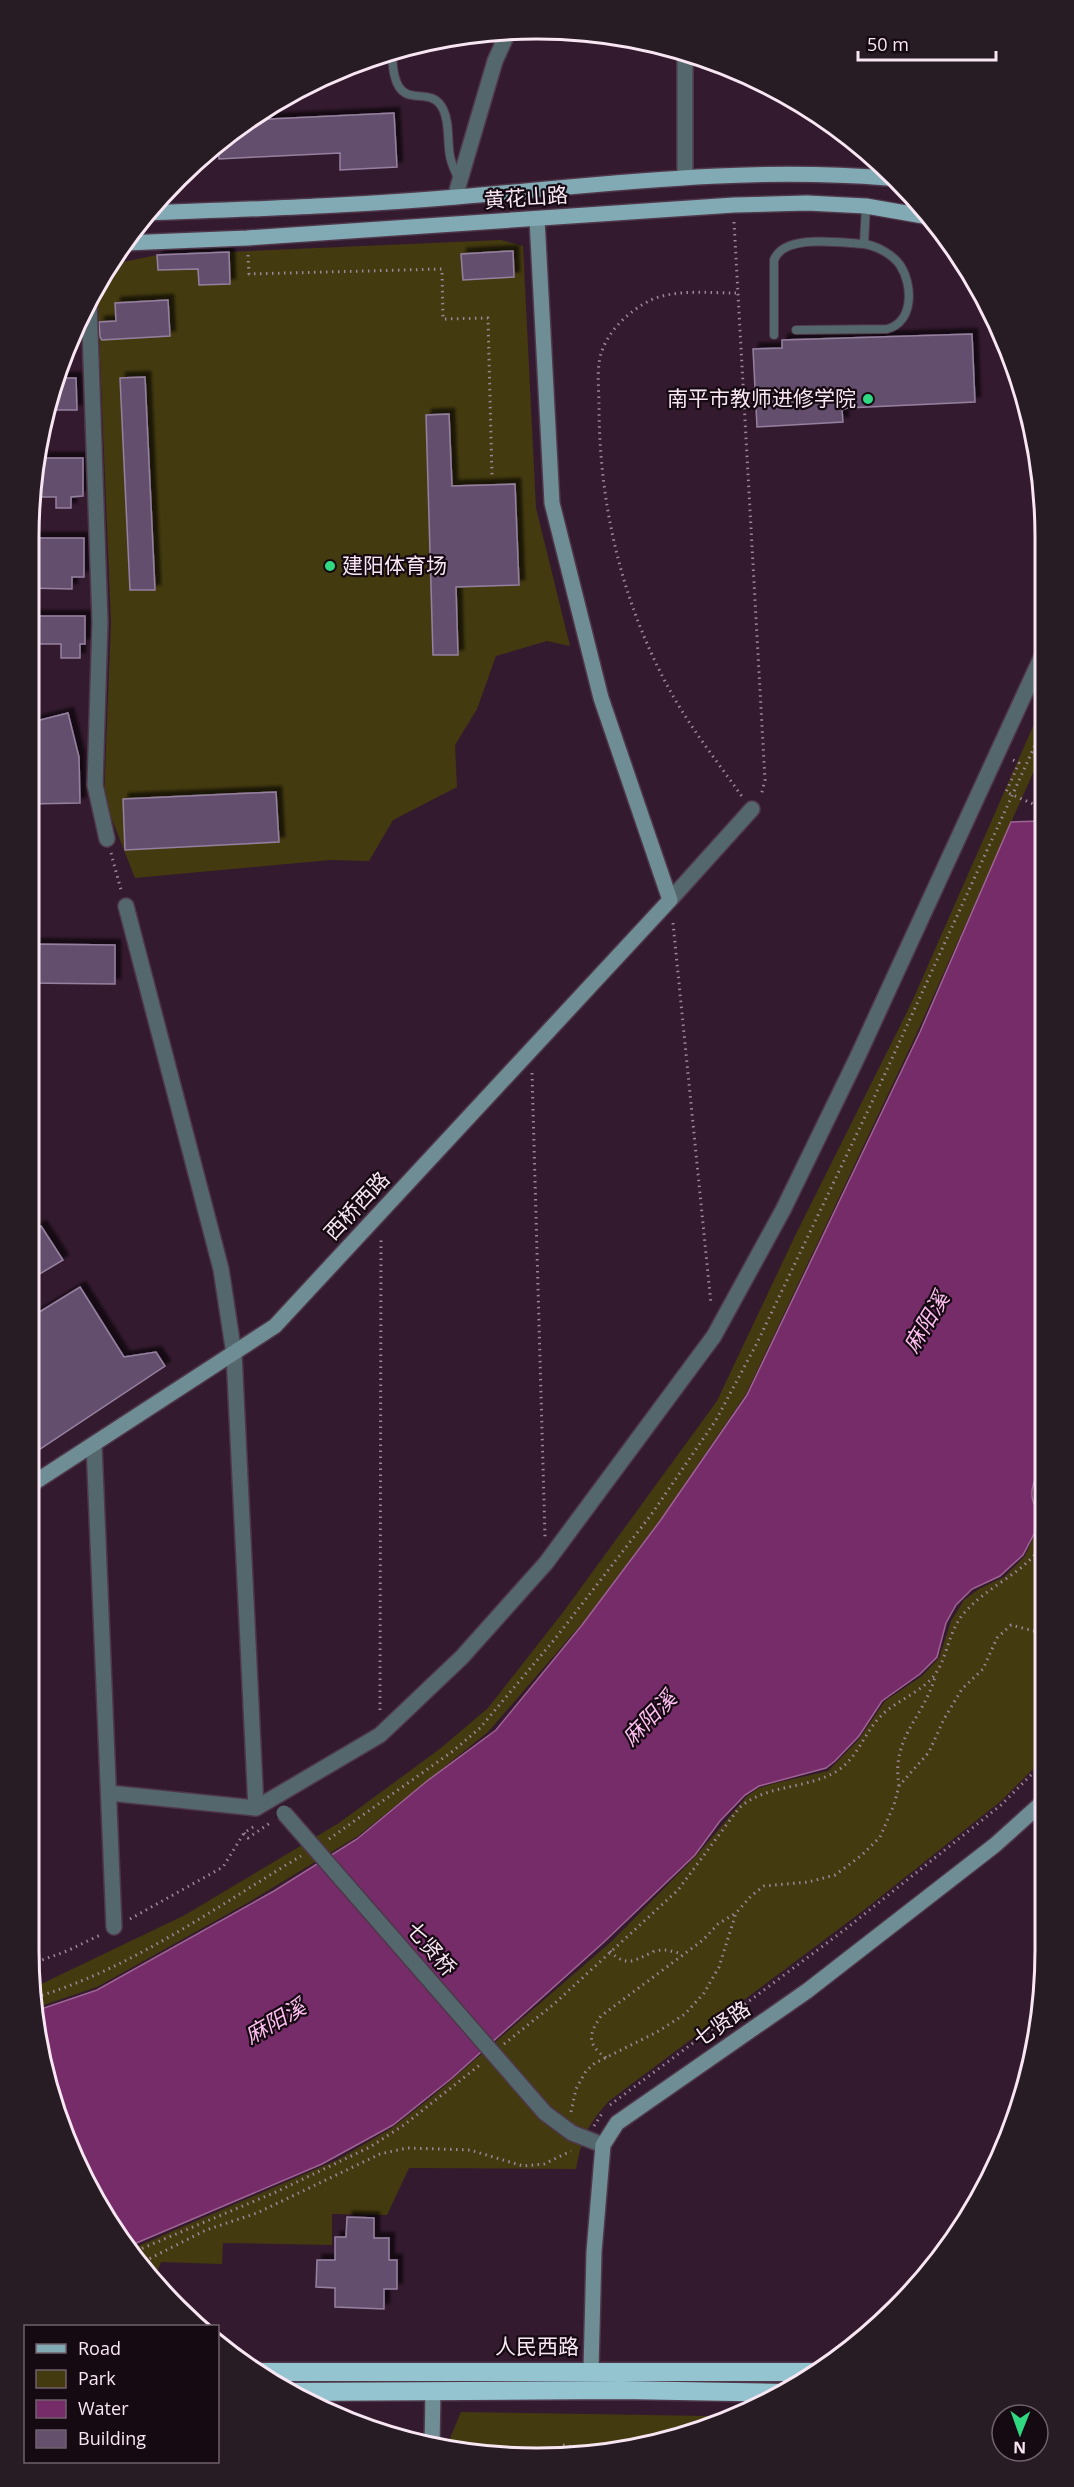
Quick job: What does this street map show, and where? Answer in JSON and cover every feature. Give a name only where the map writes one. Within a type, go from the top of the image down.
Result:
[{"type":"highway","name":"人民西路","points":[[273,2372],[591,2370],[801,2372]]},
{"type":"highway","name":"人民西路","points":[[307,2392],[433,2390],[753,2398]]},
{"type":"main road","name":"黄花山路","points":[[160,213],[335,206],[685,176],[796,172],[880,177]]},
{"type":"main road","name":"黄花山路","points":[[136,243],[247,238],[734,205],[807,203],[866,206],[916,215]]},
{"type":"main road","points":[[537,219],[552,503],[601,698],[670,900]]},
{"type":"main road","name":"西桥西路","points":[[39,1479],[275,1326],[670,900]]},
{"type":"main road","name":"七贤路","points":[[603,2145],[617,2123],[807,1991],[995,1845],[1035,1809]]},
{"type":"main road","points":[[591,2370],[594,2252],[603,2145]]},
{"type":"main road","points":[[432,2436],[433,2390]]},
{"type":"street","points":[[455,197],[458,180],[495,61],[504,40]]},
{"type":"street","points":[[685,62],[685,176]]},
{"type":"street","points":[[89,320],[100,622],[95,785],[107,839]]},
{"type":"street","points":[[109,1792],[256,1808],[380,1735],[462,1657],[546,1563],[714,1336],[783,1210],[857,1058],[1035,672]]},
{"type":"street","points":[[670,900],[752,809]]},
{"type":"street","points":[[126,906],[220,1269],[234,1354],[256,1808]]},
{"type":"street","points":[[94,1444],[114,1927]]},
{"type":"street","name":"七贤桥","points":[[284,1813],[545,2113],[572,2133],[603,2145]]},
{"type":"lane","points":[[392,61],[396,85],[404,92],[436,100],[443,108],[450,157],[458,180]]},
{"type":"lane","points":[[864,244],[866,206]]},
{"type":"lane","points":[[774,335],[774,260],[776,252],[784,246],[803,243],[864,244],[882,250],[900,266],[908,295],[906,316],[898,326],[796,330]]},
{"type":"path","points":[[734,205],[736,293],[765,780],[761,797],[752,809],[667,684],[640,622],[623,578],[610,529],[599,431],[601,353],[609,333],[653,299],[684,293],[736,293]]},
{"type":"path","points":[[247,238],[249,274],[442,269],[443,319],[488,318],[492,477]]},
{"type":"path","points":[[1019,763],[1006,792],[1035,805]]},
{"type":"path","points":[[107,839],[126,906]]},
{"type":"path","points":[[670,900],[714,1336]]},
{"type":"path","points":[[531,1050],[546,1563]]},
{"type":"path","points":[[380,1735],[381,1211]]},
{"type":"path","points":[[606,2058],[595,2050],[590,2041],[591,2031],[601,2016],[703,1940],[718,1924],[736,1913],[764,1886],[808,1882],[835,1875],[862,1855],[880,1837],[894,1805],[899,1786],[896,1769],[899,1748],[909,1726],[931,1692],[936,1673],[963,1614],[988,1592],[1025,1567],[1035,1555]]},
{"type":"path","points":[[899,1786],[930,1752],[956,1699],[962,1689],[983,1669],[997,1638],[1011,1625],[1035,1633]]},
{"type":"path","points":[[504,2045],[554,2004],[678,1890],[739,1808],[749,1799],[804,1785],[837,1771],[850,1762],[884,1713],[936,1673]]},
{"type":"path","points":[[603,2145],[596,2139],[593,2128],[608,2107],[856,1920],[1001,1805],[1035,1771]]},
{"type":"path","points":[[39,1961],[67,1951],[114,1927],[223,1867],[244,1833],[248,1838],[284,1813]]},
{"type":"path","points":[[572,2133],[570,2119],[576,2089],[586,2071],[685,2014],[705,1993],[719,1967],[736,1913]]},
{"type":"path","points":[[610,1951],[626,1961],[639,1961],[654,1952],[668,1950],[682,1954]]},
{"type":"path","points":[[139,2249],[276,2192],[370,2147],[404,2125],[487,2058]]},
{"type":"path","points":[[148,2260],[207,2230],[257,2213],[395,2149],[470,2150],[523,2166],[544,2164],[573,2150]]},
{"type":"path","points":[[563,2445],[572,2447]]},
{"type":"green space","name":"建阳体育场","points":[[501,240],[523,246],[536,508],[570,646],[547,641],[496,656],[477,709],[455,745],[457,787],[393,820],[369,861],[330,860],[135,878],[104,799],[111,623],[98,303],[122,262],[157,255]]},
{"type":"green space","points":[[1035,722],[1035,769],[916,1035],[746,1394],[659,1521],[584,1621],[488,1732],[358,1836],[249,1902],[97,1987],[42,2006],[40,1985],[185,1915],[339,1823],[441,1748],[488,1708],[564,1611],[717,1401],[794,1238],[911,1004]]},
{"type":"green space","points":[[1035,1534],[1035,1767],[1001,1801],[864,1910],[609,2101],[586,2132],[576,2169],[409,2168],[387,2215],[332,2214],[332,2245],[223,2243],[222,2264],[161,2262],[157,2271],[142,2253],[137,2246],[337,2160],[392,2128],[433,2096],[612,1941],[697,1855],[747,1796],[759,1788],[828,1771],[859,1739],[885,1701],[922,1676],[939,1658],[951,1621],[964,1600],[979,1589],[1004,1577],[1025,1556]]},
{"type":"green space","points":[[461,2412],[709,2418],[634,2438],[570,2447],[504,2447],[449,2440]]},
{"type":"water","name":"麻阳溪","points":[[1035,821],[1035,1480],[1032,1499],[1035,1505],[1035,1532],[1023,1555],[1000,1576],[972,1589],[956,1605],[946,1623],[937,1657],[920,1674],[882,1701],[859,1736],[835,1761],[826,1768],[759,1786],[745,1795],[720,1821],[695,1855],[604,1942],[452,2078],[393,2125],[322,2164],[135,2244],[106,2199],[77,2141],[56,2079],[42,2009],[97,1990],[274,1891],[357,1839],[427,1781],[496,1730],[582,1625],[660,1521],[747,1395],[920,1032],[1011,822]]},
{"type":"building","points":[[394,113],[397,167],[340,170],[340,153],[219,159],[219,155],[266,119]]},
{"type":"building","points":[[513,251],[514,277],[463,280],[461,254]]},
{"type":"building","points":[[229,252],[230,284],[199,285],[198,269],[158,270],[157,255]]},
{"type":"building","points":[[168,300],[170,336],[102,340],[100,337],[99,322],[116,321],[115,303]]},
{"type":"building","points":[[972,334],[975,402],[847,408],[842,410],[843,422],[757,427],[753,349],[782,348],[782,340]]},
{"type":"building","points":[[145,377],[155,590],[130,590],[120,378]]},
{"type":"building","points":[[65,378],[76,378],[77,410],[56,410]]},
{"type":"building","points":[[449,414],[452,486],[515,484],[519,585],[456,587],[458,655],[433,655],[426,415]]},
{"type":"building","points":[[46,458],[83,458],[83,496],[71,497],[71,508],[56,508],[56,497],[41,497]]},
{"type":"building","points":[[39,538],[84,538],[84,577],[72,577],[72,589],[39,588]]},
{"type":"building","points":[[39,616],[85,616],[85,644],[80,644],[80,658],[61,658],[61,644],[39,644]]},
{"type":"building","points":[[68,713],[79,757],[80,803],[39,804],[39,720]]},
{"type":"building","points":[[276,792],[279,842],[125,850],[123,799]]},
{"type":"building","points":[[39,944],[115,945],[115,984],[39,983]]},
{"type":"building","points":[[41,1226],[63,1260],[39,1274],[39,1227]]},
{"type":"building","points":[[80,1287],[124,1357],[156,1352],[165,1366],[39,1450],[39,1312]]},
{"type":"building","points":[[347,2217],[374,2218],[374,2238],[389,2238],[389,2260],[397,2260],[397,2289],[384,2289],[384,2309],[335,2307],[335,2288],[316,2287],[317,2260],[335,2260],[335,2237],[346,2237]]},
{"type":"place","name":"南平市教师进修学院","points":[[868,399]]},
{"type":"place","name":"建阳体育场","points":[[330,566]]}]
